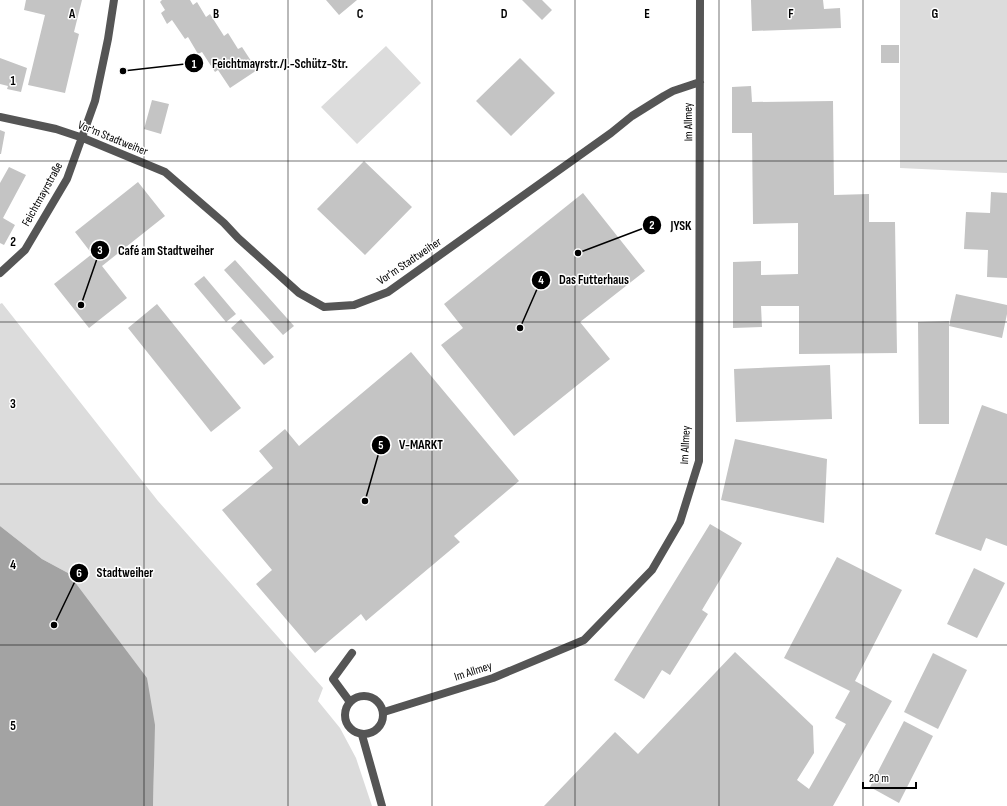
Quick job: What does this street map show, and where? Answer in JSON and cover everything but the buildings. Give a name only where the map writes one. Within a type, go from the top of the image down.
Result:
[{"type":"street","name":"Feichtmayrstraße","points":[[0,273],[25,250],[67,179],[83,138],[95,101],[108,39],[114,0]]},
{"type":"street","name":"Im Allmey","points":[[384,712],[493,678],[584,640],[652,570],[680,522],[699,461],[698,295],[701,201],[700,0]]},
{"type":"street","name":"Vor'm Stadtweiher","points":[[0,117],[56,129],[83,138],[165,172],[224,223],[238,238],[299,293],[324,307],[354,305],[388,292],[605,138],[632,116],[673,91],[700,82]]},
{"type":"street","points":[[350,702],[333,679],[352,653]]},
{"type":"street","points":[[360,696],[367,696],[378,701],[384,712],[382,724],[378,729],[368,734],[362,734],[351,730],[345,720],[344,713],[350,702],[360,696]]},
{"type":"street","points":[[362,734],[382,806]]},
{"type":"shaded area","points":[[900,0],[1007,0],[1007,173],[900,168]]},
{"type":"shaded area","points":[[386,46],[421,83],[357,144],[321,107]]},
{"type":"shaded area","points":[[2,303],[158,501],[323,688],[318,701],[340,728],[356,758],[372,806],[153,806],[154,765],[68,573],[42,559],[0,526],[0,304]]},
{"type":"shaded area","points":[[0,526],[42,559],[68,573],[147,678],[155,725],[153,806],[0,806]]},
{"type":"place","name":"Feichtmayrstr./J.-Schütz-Str.","points":[[123,71]]},
{"type":"place","name":"JYSK","points":[[578,253]]},
{"type":"place","name":"Café am Stadtweiher","points":[[81,305]]},
{"type":"place","name":"Das Futterhaus","points":[[520,328]]},
{"type":"place","name":"V-MARKT","points":[[365,501]]},
{"type":"place","name":"Stadtweiher","points":[[54,625]]}]
